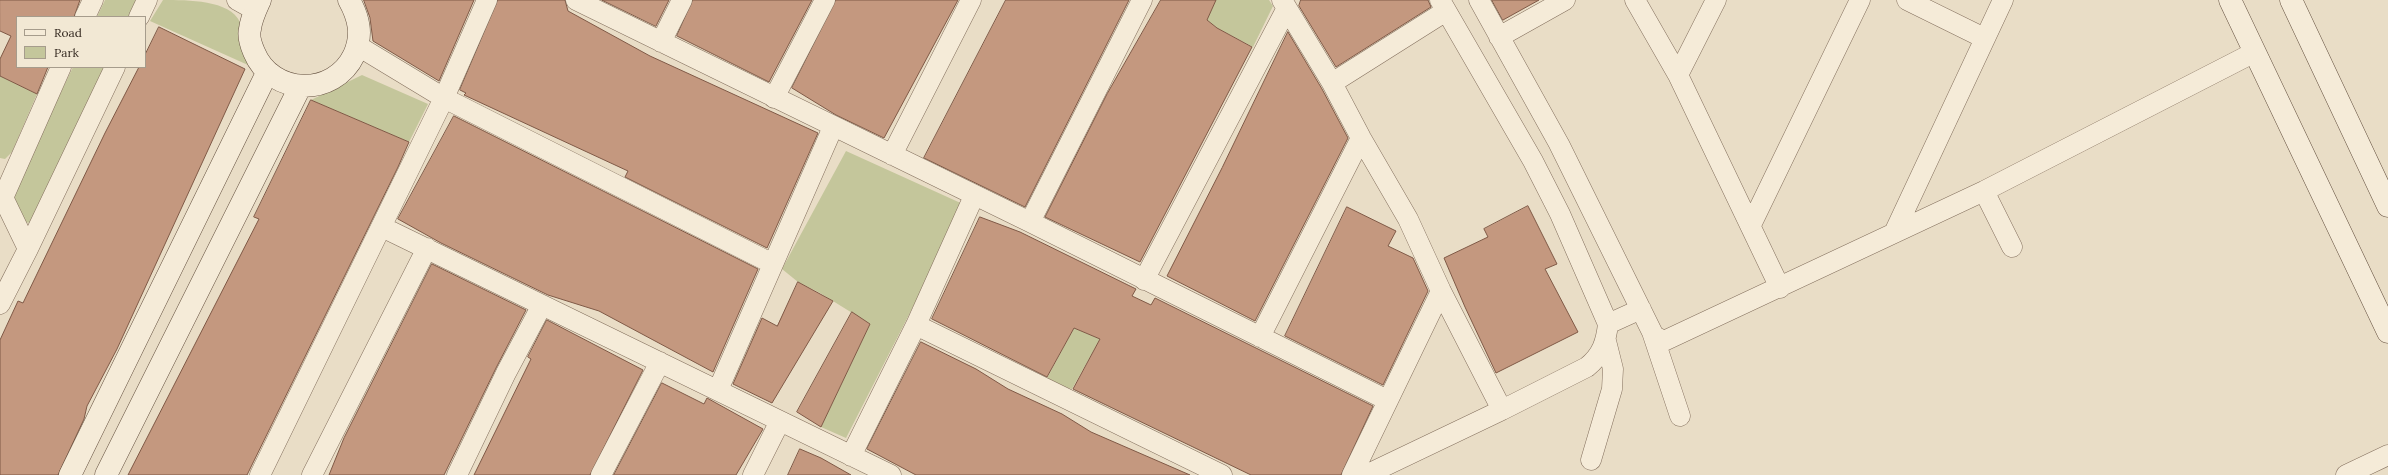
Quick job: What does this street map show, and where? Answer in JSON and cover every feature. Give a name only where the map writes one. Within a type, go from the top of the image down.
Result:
[{"type":"street","points":[[85,16],[93,0]]},
{"type":"street","points":[[139,16],[147,0]]},
{"type":"street","points":[[251,3],[249,29],[251,45],[257,60],[267,73],[283,83],[300,87],[319,85],[336,77],[350,64],[358,46],[360,30],[356,13],[349,0]]},
{"type":"street","points":[[260,475],[444,98],[487,0]]},
{"type":"street","points":[[576,0],[974,196],[1030,222],[1387,400]]},
{"type":"street","points":[[661,42],[682,0]]},
{"type":"street","points":[[774,98],[824,0]]},
{"type":"street","points":[[892,155],[971,0]]},
{"type":"street","points":[[1030,222],[1142,0]]},
{"type":"street","points":[[1478,0],[1566,158],[1641,309],[1652,332],[1680,416]]},
{"type":"street","points":[[1499,37],[1565,0]]},
{"type":"street","points":[[1635,0],[1678,75],[1780,288]]},
{"type":"street","points":[[1678,75],[1716,0]]},
{"type":"street","points":[[1751,226],[1860,0]]},
{"type":"street","points":[[1907,0],[1984,38]]},
{"type":"street","points":[[1894,233],[2003,0]]},
{"type":"street","points":[[2230,0],[2388,332]]},
{"type":"street","points":[[2291,0],[2388,206]]},
{"type":"street","points":[[1144,280],[1285,4]]},
{"type":"street","points":[[1285,4],[1332,83],[1361,138],[1408,219],[1441,291],[1502,410]]},
{"type":"street","points":[[1332,83],[1443,6],[1533,161],[1560,214],[1607,332],[1613,369],[1612,389],[1591,460]]},
{"type":"street","points":[[358,46],[444,98],[773,264]]},
{"type":"street","points":[[1652,332],[1660,341],[1668,341],[1984,191],[2255,52]]},
{"type":"street","points":[[28,249],[1,194],[61,68]]},
{"type":"street","points":[[0,304],[115,68]]},
{"type":"street","points":[[70,475],[267,73]]},
{"type":"street","points":[[106,475],[300,87]]},
{"type":"street","points":[[718,390],[833,127]]},
{"type":"street","points":[[1260,337],[1361,138]]},
{"type":"street","points":[[1984,191],[2012,247]]},
{"type":"street","points":[[851,456],[916,325],[974,196]]},
{"type":"street","points":[[382,227],[891,475]]},
{"type":"street","points":[[312,475],[427,248]]},
{"type":"street","points":[[1352,475],[1441,291]]},
{"type":"street","points":[[457,475],[506,374],[542,305]]},
{"type":"street","points":[[1366,475],[1502,410],[1587,367],[1596,360],[1607,332],[1641,309]]},
{"type":"street","points":[[916,325],[1222,475]]},
{"type":"street","points":[[601,475],[660,362]]},
{"type":"street","points":[[754,475],[780,421]]},
{"type":"street","points":[[2346,475],[2388,455]]},
{"type":"green space","points":[[105,0],[140,0],[132,16],[97,16]]},
{"type":"green space","points":[[163,0],[196,1],[218,5],[235,15],[240,22],[243,32],[248,65],[150,21]]},
{"type":"green space","points":[[1216,0],[1269,0],[1273,6],[1253,47],[1217,28],[1207,20]]},
{"type":"green space","points":[[73,68],[107,68],[31,223],[22,222],[11,196]]},
{"type":"green space","points":[[362,75],[428,104],[409,142],[311,100]]},
{"type":"green space","points":[[0,76],[37,94],[12,152],[5,159],[0,158]]},
{"type":"green space","points":[[846,151],[965,205],[846,438],[821,427],[870,324],[820,293],[798,282],[782,269]]},
{"type":"green space","points":[[1074,328],[1100,339],[1072,389],[1045,382]]},
{"type":"building","points":[[0,0],[80,0],[74,16],[16,16],[16,68],[48,68],[37,94],[0,76],[0,59],[11,36],[0,31]]},
{"type":"building","points":[[364,0],[474,0],[439,81],[373,41],[370,18]]},
{"type":"building","points":[[498,0],[565,0],[568,11],[650,56],[818,133],[767,248],[625,177],[628,171],[464,95],[466,93],[460,90]]},
{"type":"building","points":[[602,0],[669,0],[656,26]]},
{"type":"building","points":[[693,0],[812,0],[769,82],[677,36]]},
{"type":"building","points":[[836,0],[958,0],[884,138],[836,115],[792,88]]},
{"type":"building","points":[[1006,0],[1129,0],[1025,207],[924,158]]},
{"type":"building","points":[[1161,0],[1216,0],[1207,20],[1217,28],[1252,47],[1140,262],[1045,217],[1107,94]]},
{"type":"building","points":[[1301,0],[1428,0],[1431,7],[1336,67],[1299,6]]},
{"type":"building","points":[[1492,0],[1539,0],[1503,20]]},
{"type":"building","points":[[159,27],[245,69],[117,349],[87,406],[84,419],[58,475],[0,475],[0,340],[18,301],[23,303],[105,133],[138,68],[146,68],[146,53]]},
{"type":"building","points":[[1288,32],[1322,89],[1348,138],[1255,321],[1167,276],[1222,168]]},
{"type":"building","points":[[311,100],[409,142],[398,167],[247,475],[128,475],[259,219],[254,217]]},
{"type":"building","points":[[454,116],[758,269],[713,372],[599,311],[548,295],[441,243],[398,219]]},
{"type":"building","points":[[1528,206],[1557,264],[1545,269],[1578,332],[1496,373],[1444,258],[1488,237],[1484,229]]},
{"type":"building","points":[[1347,207],[1396,231],[1388,246],[1413,258],[1428,291],[1383,385],[1285,336]]},
{"type":"building","points":[[980,217],[1020,232],[1136,289],[1132,296],[1151,305],[1155,298],[1373,406],[1341,475],[1251,475],[1073,389],[1100,339],[1074,328],[1047,377],[932,319]]},
{"type":"building","points":[[432,264],[526,310],[444,475],[329,475],[344,438]]},
{"type":"building","points":[[798,282],[833,301],[772,403],[733,384],[762,318],[777,326]]},
{"type":"building","points":[[852,312],[870,324],[821,427],[797,412]]},
{"type":"building","points":[[547,320],[643,370],[590,475],[474,475],[531,359],[528,357]]},
{"type":"building","points":[[921,342],[976,369],[1008,389],[1062,414],[1091,432],[1190,475],[916,475],[867,449]]},
{"type":"building","points":[[662,383],[704,404],[707,398],[763,429],[736,475],[614,475]]},
{"type":"building","points":[[800,449],[821,458],[851,475],[788,475]]}]
